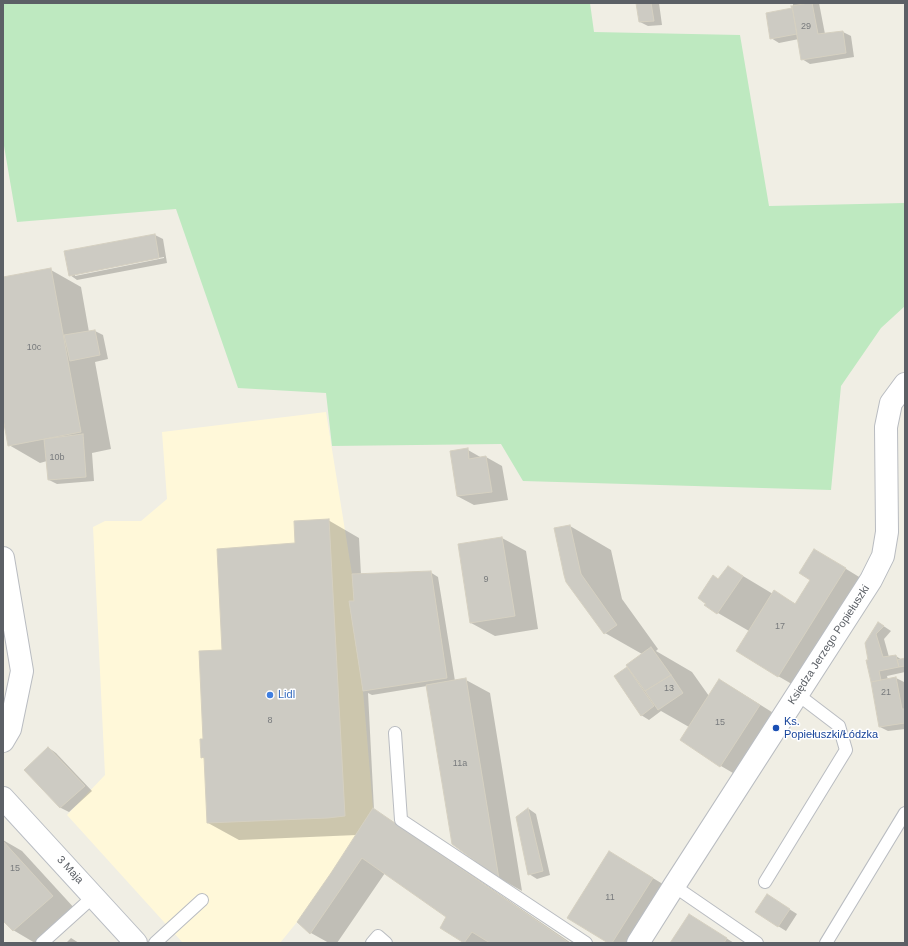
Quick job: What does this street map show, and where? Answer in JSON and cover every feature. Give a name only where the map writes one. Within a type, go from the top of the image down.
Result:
[{"type":"street","name":"Księdza Jerzego Popiełuszki","points":[[638,943],[871,580],[882,556],[887,532],[886,427],[891,403],[905,384]]},
{"type":"street","points":[[3,558],[22,671],[10,729],[3,741]]},
{"type":"street","name":"3 Maja","points":[[3,798],[136,943]]},
{"type":"lane","points":[[765,882],[846,750],[839,726],[797,694]]},
{"type":"lane","points":[[395,733],[401,820],[586,943]]},
{"type":"lane","points":[[826,943],[905,813]]},
{"type":"lane","points":[[674,886],[757,943]]},
{"type":"lane","points":[[42,943],[94,896]]},
{"type":"lane","points":[[155,943],[202,900]]},
{"type":"lane","points":[[372,943],[378,936],[386,943]]},
{"type":"shaded area","points":[[326,412],[352,574],[354,601],[349,601],[363,691],[373,808],[331,873],[297,922],[280,943],[183,943],[67,815],[105,775],[93,527],[105,521],[141,521],[167,499],[162,432]]},
{"type":"green space","points":[[3,3],[590,3],[594,32],[740,35],[769,206],[905,203],[905,306],[881,328],[841,386],[831,490],[523,481],[501,444],[332,446],[326,393],[238,388],[176,209],[17,222],[3,140]]},
{"type":"building","points":[[636,3],[651,3],[654,21],[639,22]]},
{"type":"building","points":[[812,3],[818,34],[843,31],[846,53],[801,60],[792,6]]},
{"type":"building","points":[[792,6],[797,34],[770,39],[766,13],[792,8]]},
{"type":"building","points":[[155,234],[159,258],[69,276],[64,251]]},
{"type":"building","points":[[51,268],[81,432],[8,446],[3,418],[3,277]]},
{"type":"building","points":[[95,330],[100,355],[70,361],[64,335]]},
{"type":"building","points":[[83,434],[86,477],[48,480],[44,439]]},
{"type":"building","points":[[468,448],[469,459],[486,456],[492,492],[457,496],[450,451]]},
{"type":"building","name":"Lidl","points":[[329,519],[345,816],[207,823],[204,757],[201,758],[200,739],[203,739],[199,651],[222,650],[217,549],[295,543],[294,521]]},
{"type":"building","points":[[570,525],[581,574],[617,625],[604,634],[566,582],[554,528]]},
{"type":"building","points":[[502,537],[515,616],[470,623],[458,544]]},
{"type":"building","points":[[814,549],[846,568],[778,677],[736,651],[774,590],[795,604],[810,580],[799,573]]},
{"type":"building","points":[[728,566],[743,576],[717,614],[704,605],[706,604],[698,598],[713,575],[718,579]]},
{"type":"building","points":[[431,571],[447,678],[363,691],[349,601],[354,601],[352,574]]},
{"type":"building","points":[[878,622],[884,626],[876,634],[883,657],[896,655],[899,667],[879,671],[881,680],[871,682],[866,660],[868,660],[865,643]]},
{"type":"building","points":[[651,647],[671,675],[645,691],[626,665]]},
{"type":"building","points":[[905,658],[905,666],[899,667],[897,660]]},
{"type":"building","points":[[627,667],[654,706],[641,716],[614,676]]},
{"type":"building","points":[[671,675],[683,693],[658,710],[645,691]]},
{"type":"building","points":[[896,677],[902,709],[905,709],[905,723],[879,727],[871,682]]},
{"type":"building","points":[[466,678],[499,879],[452,844],[426,685]]},
{"type":"building","points":[[719,679],[760,705],[720,767],[680,740]]},
{"type":"building","points":[[48,747],[85,786],[60,808],[24,770]]},
{"type":"building","points":[[373,808],[569,943],[490,943],[472,932],[464,943],[440,928],[446,917],[362,858],[310,934],[297,922]]},
{"type":"building","points":[[528,808],[543,871],[528,875],[516,817]]},
{"type":"building","points":[[3,841],[53,896],[13,931],[3,921]]},
{"type":"building","points":[[609,851],[653,878],[612,943],[608,943],[567,918]]},
{"type":"building","points":[[767,894],[790,909],[778,927],[755,912]]},
{"type":"building","points":[[689,914],[727,938],[724,943],[670,943]]},
{"type":"place","name":"Lidl","points":[[270,695]]},
{"type":"place","name":"Ks. Popiełuszki/Łódzka","points":[[776,728]]}]
